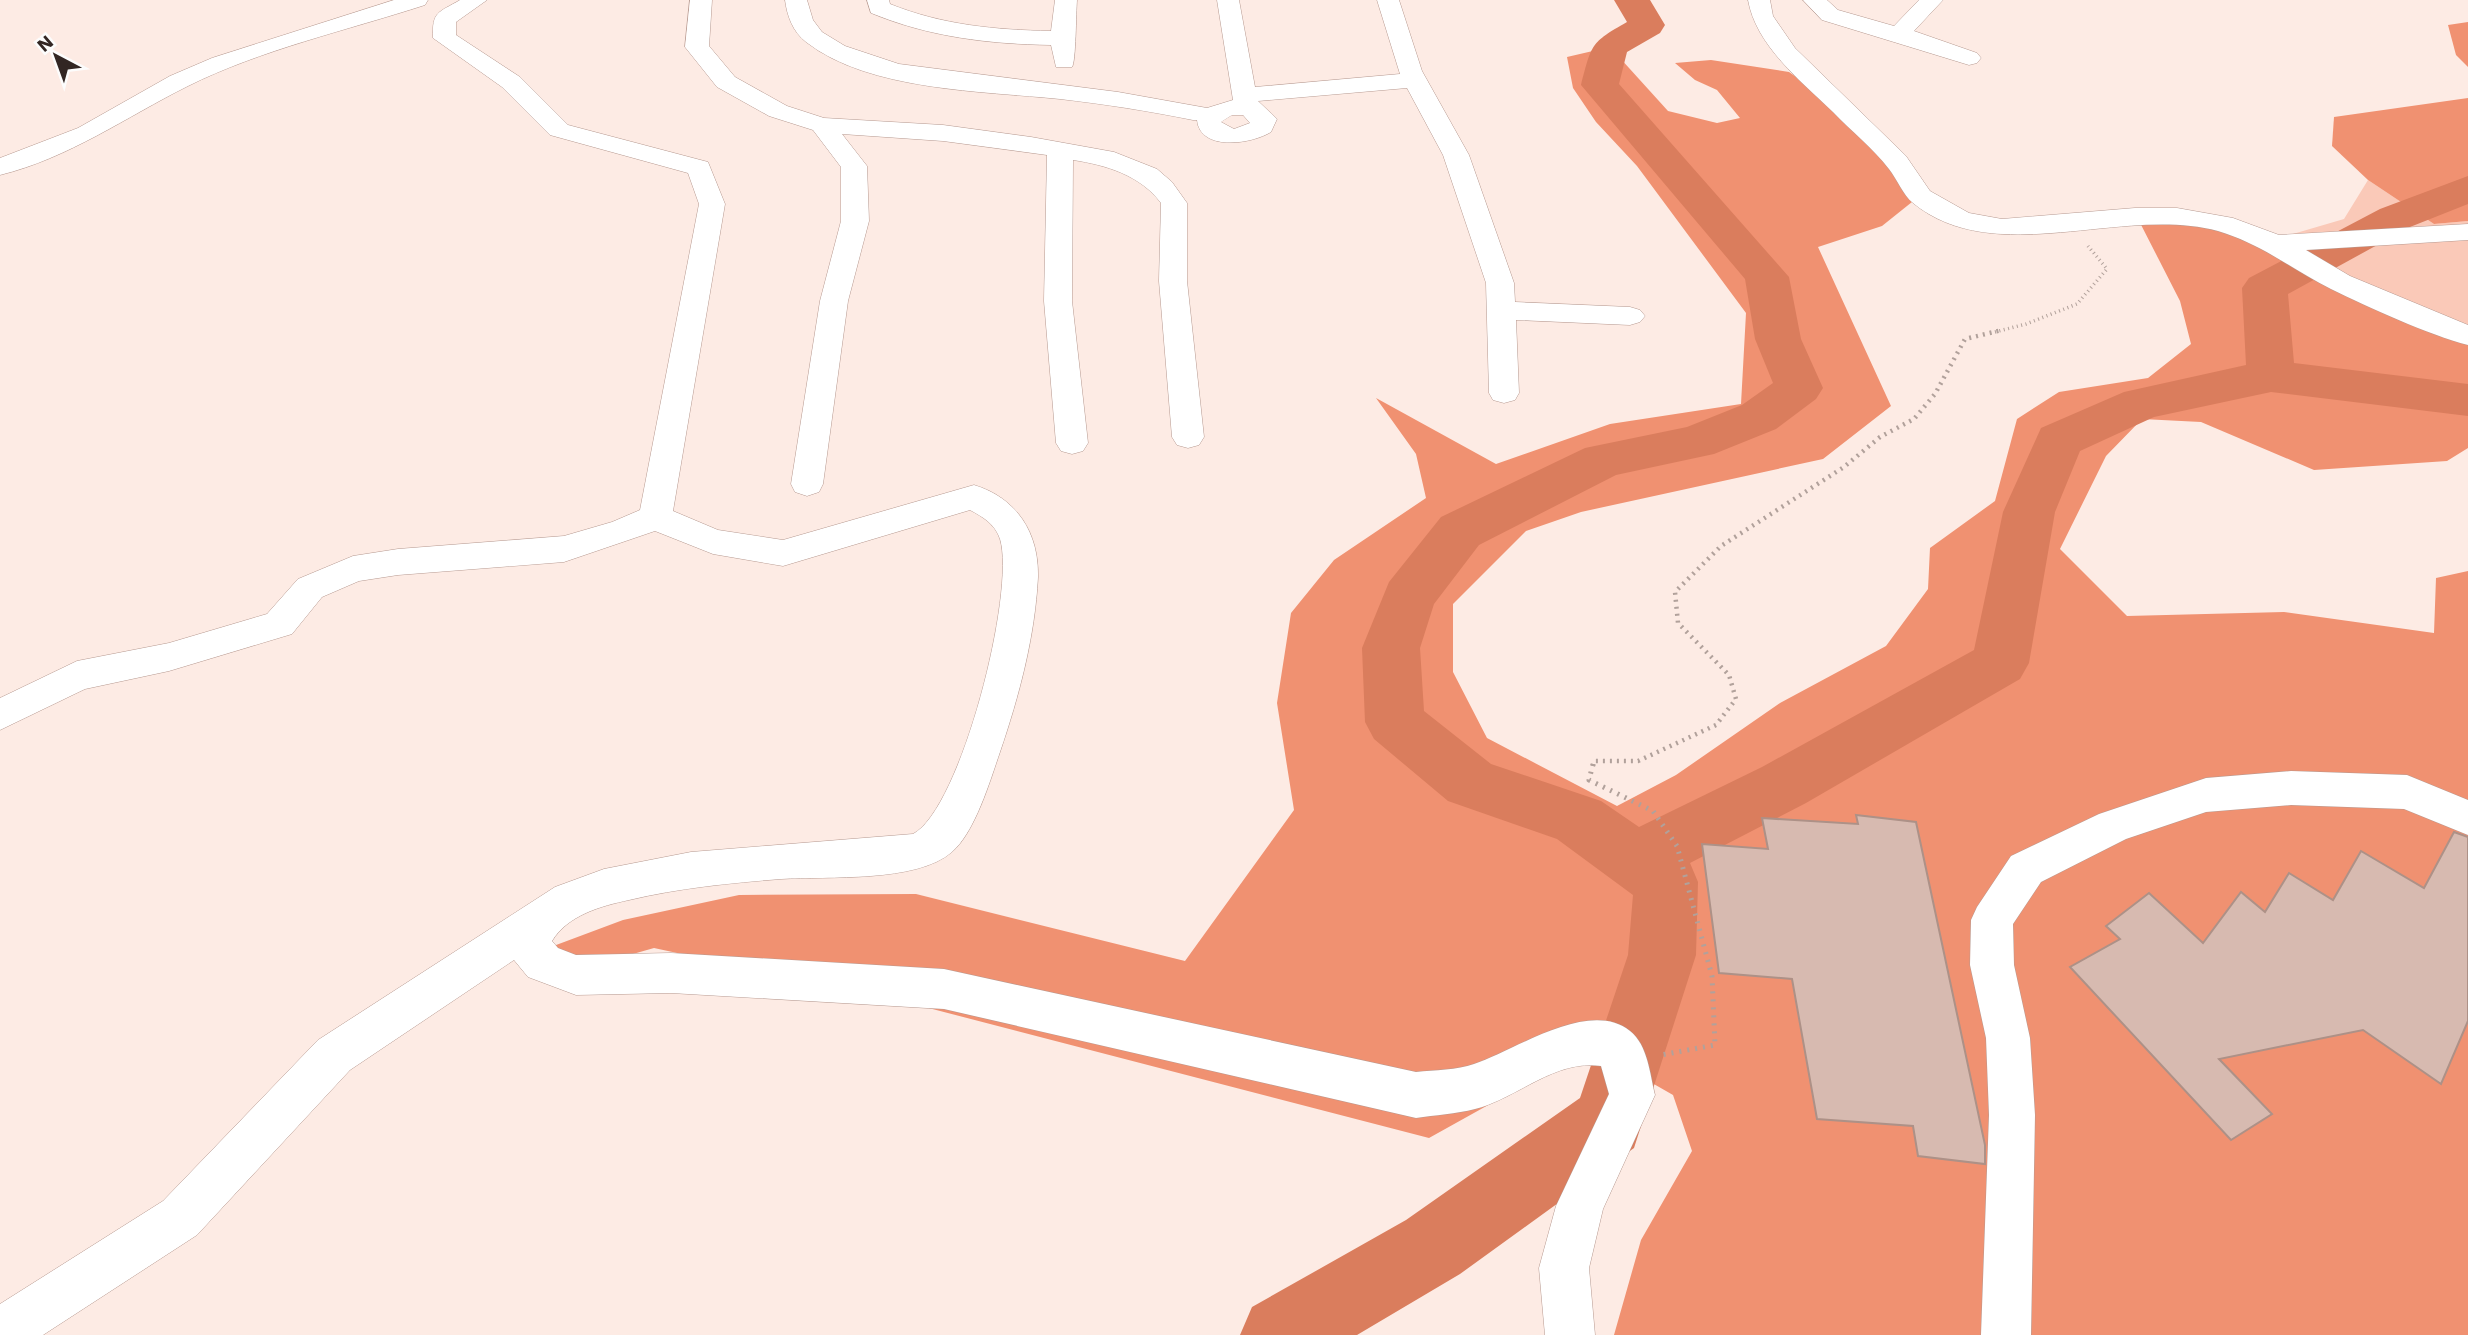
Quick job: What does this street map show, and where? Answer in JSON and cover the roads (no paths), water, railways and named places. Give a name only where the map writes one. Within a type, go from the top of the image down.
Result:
[{"type":"street","points":[[0,167],[87,133],[179,81],[220,63],[417,0]]},
{"type":"street","points":[[476,0],[444,19],[445,38],[511,82],[559,130],[699,168],[712,204],[655,517]]},
{"type":"street","points":[[701,0],[697,47],[726,82],[778,111],[822,125],[943,133],[1105,157],[1148,175],[1163,187],[1174,203],[1172,281],[1188,437]]},
{"type":"street","points":[[796,0],[798,17],[813,37],[842,54],[895,71],[1163,106],[1210,116],[1208,123],[1214,131],[1240,136],[1262,127],[1264,119],[1246,101],[1228,0]]},
{"type":"street","points":[[878,0],[879,8],[903,19],[1007,38],[1062,38]]},
{"type":"street","points":[[1064,66],[1062,38],[1066,0]]},
{"type":"street","points":[[1388,0],[1416,80],[1456,155],[1500,283],[1504,393]]},
{"type":"street","points":[[1759,0],[1762,16],[1787,53],[1897,162],[1920,197],[1961,220],[2002,227],[2135,216],[2178,216],[2223,224],[2276,243],[2340,282],[2468,336]]},
{"type":"street","points":[[1814,0],[1830,15],[1899,34],[1969,58]]},
{"type":"street","points":[[1899,34],[1932,0]]},
{"type":"street","points":[[1246,101],[1416,80]]},
{"type":"street","points":[[807,484],[834,300],[855,221],[854,166],[822,125]]},
{"type":"street","points":[[1060,151],[1058,301],[1072,443]]},
{"type":"street","points":[[2276,243],[2468,232]]},
{"type":"street","points":[[1501,310],[1630,316]]},
{"type":"street","points":[[0,715],[77,677],[169,657],[279,624],[310,588],[353,569],[398,562],[564,549],[624,531],[655,517],[713,541],[783,553],[974,497],[1004,517],[1021,548],[1012,643],[986,736],[958,813],[940,838],[913,853],[758,863],[649,876],[585,894],[545,916],[334,1055],[180,1218],[0,1333]]},
{"type":"street","points":[[2006,1335],[2012,1115],[2008,1038],[1992,965],[1992,920],[2026,869],[2112,826],[2206,795],[2291,788],[2407,792],[2468,818]]},
{"type":"street","points":[[545,916],[528,944],[543,963],[576,975],[671,973],[944,989],[1416,1095],[1475,1087],[1555,1050],[1586,1042],[1614,1046],[1625,1061],[1632,1095],[1580,1206],[1564,1268],[1570,1335]]},
{"type":"waterway","points":[[1632,0],[1647,25],[1610,47],[1600,85],[1767,277],[1778,339],[1799,388],[1759,417],[1696,442],[1603,460],[1460,531],[1409,597],[1391,648],[1395,722],[1470,783],[1579,820],[1635,860]]},
{"type":"waterway","points":[[2271,376],[2265,288],[2395,218],[2468,189]]},
{"type":"waterway","points":[[1635,860],[1784,785],[2000,663],[2029,512],[2059,440],[2141,404],[2271,376]]},
{"type":"waterway","points":[[2271,376],[2468,400]]},
{"type":"waterway","points":[[1280,1335],[1433,1247],[1608,1122],[1662,955],[1666,882],[1635,860]]}]
